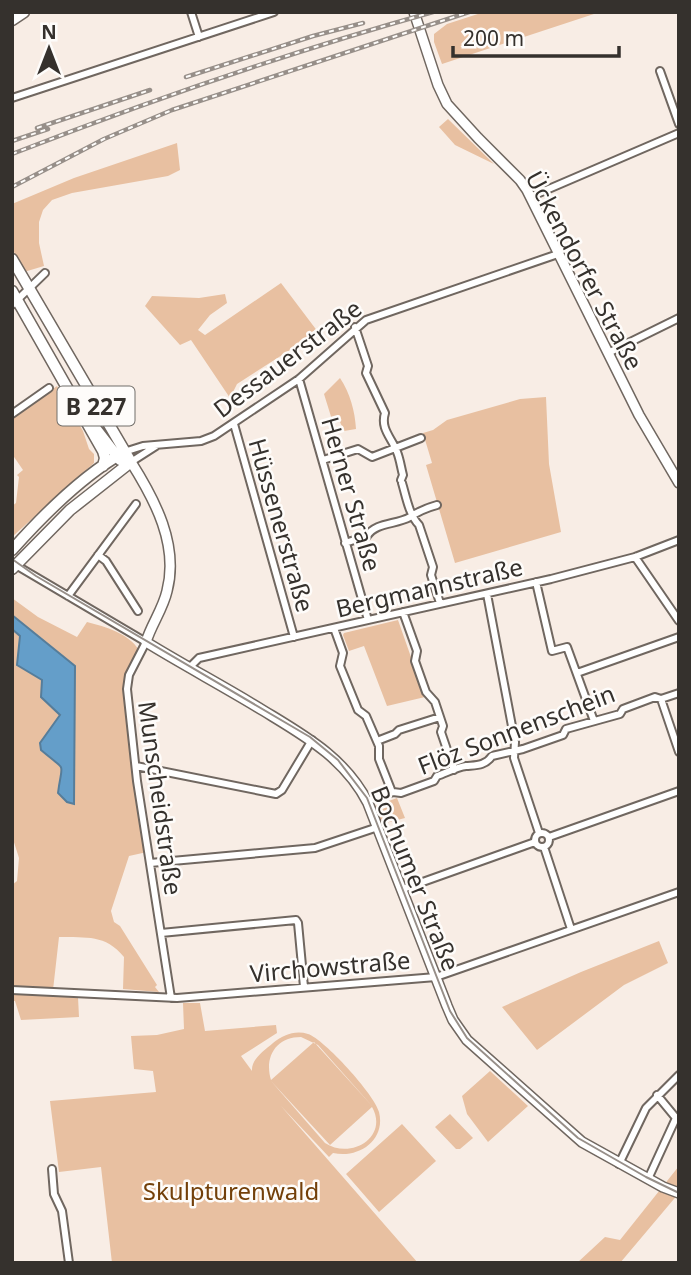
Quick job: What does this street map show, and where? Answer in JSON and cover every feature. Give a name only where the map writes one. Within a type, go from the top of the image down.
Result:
[{"type":"main road","points":[[12,20],[24,12]]},
{"type":"main road","name":"Ückendorfer Straße","points":[[414,12],[447,104],[520,180],[653,441],[679,484]]},
{"type":"main road","name":"B 227","points":[[12,259],[120,454]]},
{"type":"main road","name":"B 227","points":[[14,299],[81,411],[104,455],[103,466]]},
{"type":"main road","points":[[13,560],[128,464],[81,411]]},
{"type":"main road","points":[[13,560],[51,510],[120,454]]},
{"type":"main road","name":"Munscheidstraße","points":[[128,464],[146,489],[162,520],[169,549],[170,570],[166,597],[146,642]]},
{"type":"main road","name":"Bochumer Straße","points":[[146,642],[312,740],[338,761],[356,782],[367,801],[453,1020],[467,1040],[568,1132],[619,1164],[679,1194]]},
{"type":"street","points":[[191,12],[199,37]]},
{"type":"street","points":[[12,98],[274,12]]},
{"type":"street","points":[[660,71],[679,124]]},
{"type":"street","points":[[530,197],[679,133]]},
{"type":"street","name":"Dessauerstraße","points":[[120,454],[143,446],[207,439],[234,424],[299,379],[355,327],[378,314],[558,254]]},
{"type":"street","points":[[14,299],[45,272]]},
{"type":"street","points":[[608,353],[679,318]]},
{"type":"street","points":[[355,327],[368,366],[366,373],[371,389],[376,391],[384,413],[382,421],[389,441],[396,447],[403,475],[401,481],[433,567],[431,575],[440,603]]},
{"type":"street","name":"Herner Straße","points":[[299,379],[368,620]]},
{"type":"street","points":[[12,414],[48,388]]},
{"type":"street","name":"Hüssenerstraße","points":[[234,424],[294,637]]},
{"type":"street","points":[[323,460],[358,449],[372,457],[421,439]]},
{"type":"street","name":"Dessauerstraße","points":[[128,464],[158,445]]},
{"type":"street","points":[[68,596],[136,504]]},
{"type":"street","points":[[345,543],[367,536],[371,529],[409,517],[417,510],[437,505]]},
{"type":"street","name":"Bergmannstraße","points":[[189,668],[199,658],[537,582],[635,557],[679,540]]},
{"type":"street","points":[[98,555],[106,561],[138,611]]},
{"type":"street","points":[[635,557],[679,621]]},
{"type":"street","name":"Bochumer Straße","points":[[13,560],[146,642]]},
{"type":"street","points":[[537,582],[552,651],[567,648],[594,721]]},
{"type":"street","points":[[487,594],[515,742],[514,758],[539,833]]},
{"type":"street","points":[[403,612],[416,650],[415,662],[426,692],[435,702],[443,726],[441,733],[454,770]]},
{"type":"street","points":[[334,628],[343,653],[340,666],[358,710],[366,716],[377,741],[379,759],[392,792]]},
{"type":"street","points":[[576,673],[679,637]]},
{"type":"street","name":"Munscheidstraße","points":[[146,642],[127,682],[136,766],[170,998]]},
{"type":"street","name":"Flöz Sonnenschein","points":[[367,801],[392,792],[401,793],[434,781],[437,776],[488,762],[492,756],[563,735],[566,729],[620,714],[623,709],[655,697],[661,699],[679,693]]},
{"type":"street","points":[[661,699],[679,752]]},
{"type":"street","points":[[377,741],[395,734],[398,730],[440,717]]},
{"type":"street","points":[[136,766],[276,794],[282,790],[312,740]]},
{"type":"street","points":[[549,837],[679,791]]},
{"type":"street","points":[[150,863],[315,849],[378,827]]},
{"type":"street","points":[[539,833],[549,837]]},
{"type":"street","points":[[539,833],[534,838],[535,842],[537,846],[544,847]]},
{"type":"street","points":[[544,847],[548,844],[549,837]]},
{"type":"street","points":[[403,889],[535,842]]},
{"type":"street","points":[[544,847],[572,929]]},
{"type":"street","name":"Virchowstraße","points":[[12,990],[170,998],[436,977],[679,892]]},
{"type":"street","points":[[161,933],[296,920],[299,923],[304,988]]},
{"type":"street","points":[[619,1164],[646,1108],[679,1074]]},
{"type":"street","points":[[648,1179],[676,1118],[657,1095]]},
{"type":"street","points":[[52,1169],[54,1194],[62,1211],[69,1263]]},
{"type":"green space","points":[[484,12],[600,12],[442,64],[434,34],[447,24]]},
{"type":"green space","points":[[448,119],[494,164],[455,145],[439,127]]},
{"type":"green space","points":[[177,143],[180,170],[168,176],[72,193],[52,200],[43,210],[39,222],[39,243],[44,266],[24,272],[12,248],[12,204],[74,178]]},
{"type":"green space","points":[[281,283],[318,332],[237,384],[230,398],[191,340],[180,345],[145,306],[152,296],[199,298],[225,294],[227,303],[210,315],[198,330],[205,335]]},
{"type":"green space","points":[[340,378],[351,402],[356,429],[344,431],[340,422],[333,423],[324,394]]},
{"type":"green space","points":[[57,386],[83,431],[89,449],[94,454],[94,463],[12,537],[12,506],[16,503],[17,475],[23,470],[12,454],[12,418]]},
{"type":"green space","points":[[546,397],[549,464],[561,532],[455,563],[426,465],[432,463],[423,433],[433,430],[447,420],[520,399]]},
{"type":"green space","points":[[12,598],[38,617],[77,637],[87,622],[123,635],[139,650],[127,670],[123,685],[147,852],[129,856],[111,911],[114,922],[120,926],[159,992],[123,989],[124,957],[110,944],[95,939],[59,937],[53,990],[12,990],[12,885],[17,881],[19,858],[12,836]]},
{"type":"green space","points":[[398,620],[425,697],[387,706],[364,646],[349,651],[343,635]]},
{"type":"green space","points":[[397,798],[405,818],[382,824],[375,806]]},
{"type":"green space","points":[[659,941],[668,963],[624,985],[537,1050],[502,1007],[581,972]]},
{"type":"green space","points":[[12,994],[78,997],[79,1017],[21,1020],[15,1001],[12,1001]]},
{"type":"green space","name":"Skulpturenwald","points":[[183,1003],[200,1003],[205,1031],[276,1025],[277,1033],[241,1056],[252,1071],[262,1052],[281,1038],[294,1033],[308,1034],[336,1056],[359,1081],[379,1112],[378,1131],[368,1145],[352,1153],[333,1153],[329,1157],[281,1106],[418,1263],[112,1263],[101,1167],[59,1172],[50,1101],[156,1092],[153,1071],[134,1069],[131,1036],[157,1035],[184,1029]],"holes":[[[301,1037],[313,1043],[271,1080],[269,1064],[279,1045],[285,1040]],[[316,1044],[318,1045],[373,1107]],[[271,1081],[330,1145],[372,1107],[376,1118],[375,1128],[365,1143],[346,1149],[335,1148],[325,1143]]]},
{"type":"green space","points":[[490,1071],[528,1106],[488,1142],[467,1114],[462,1096]]},
{"type":"green space","points":[[450,1114],[473,1138],[460,1149],[456,1149],[435,1127]]},
{"type":"green space","points":[[402,1124],[436,1161],[379,1212],[346,1174]]},
{"type":"green space","points":[[679,1166],[679,1193],[620,1263],[577,1263],[605,1237],[620,1240]]},
{"type":"water","points":[[12,615],[75,666],[74,804],[67,802],[58,793],[61,768],[41,750],[40,743],[60,715],[41,697],[42,680],[17,665],[20,636],[12,629]]},
{"type":"tram line","points":[[12,559],[36,576],[310,737],[338,760],[367,798],[450,1011],[467,1038],[578,1138],[679,1193]]},
{"type":"railway","points":[[12,154],[221,78],[326,43],[433,12]]},
{"type":"railway","points":[[12,187],[104,139],[172,110],[469,12]]},
{"type":"railway","points":[[186,77],[313,36],[363,23]]},
{"type":"railway","points":[[37,128],[150,90]]},
{"type":"railway","points":[[12,141],[48,129]]}]
